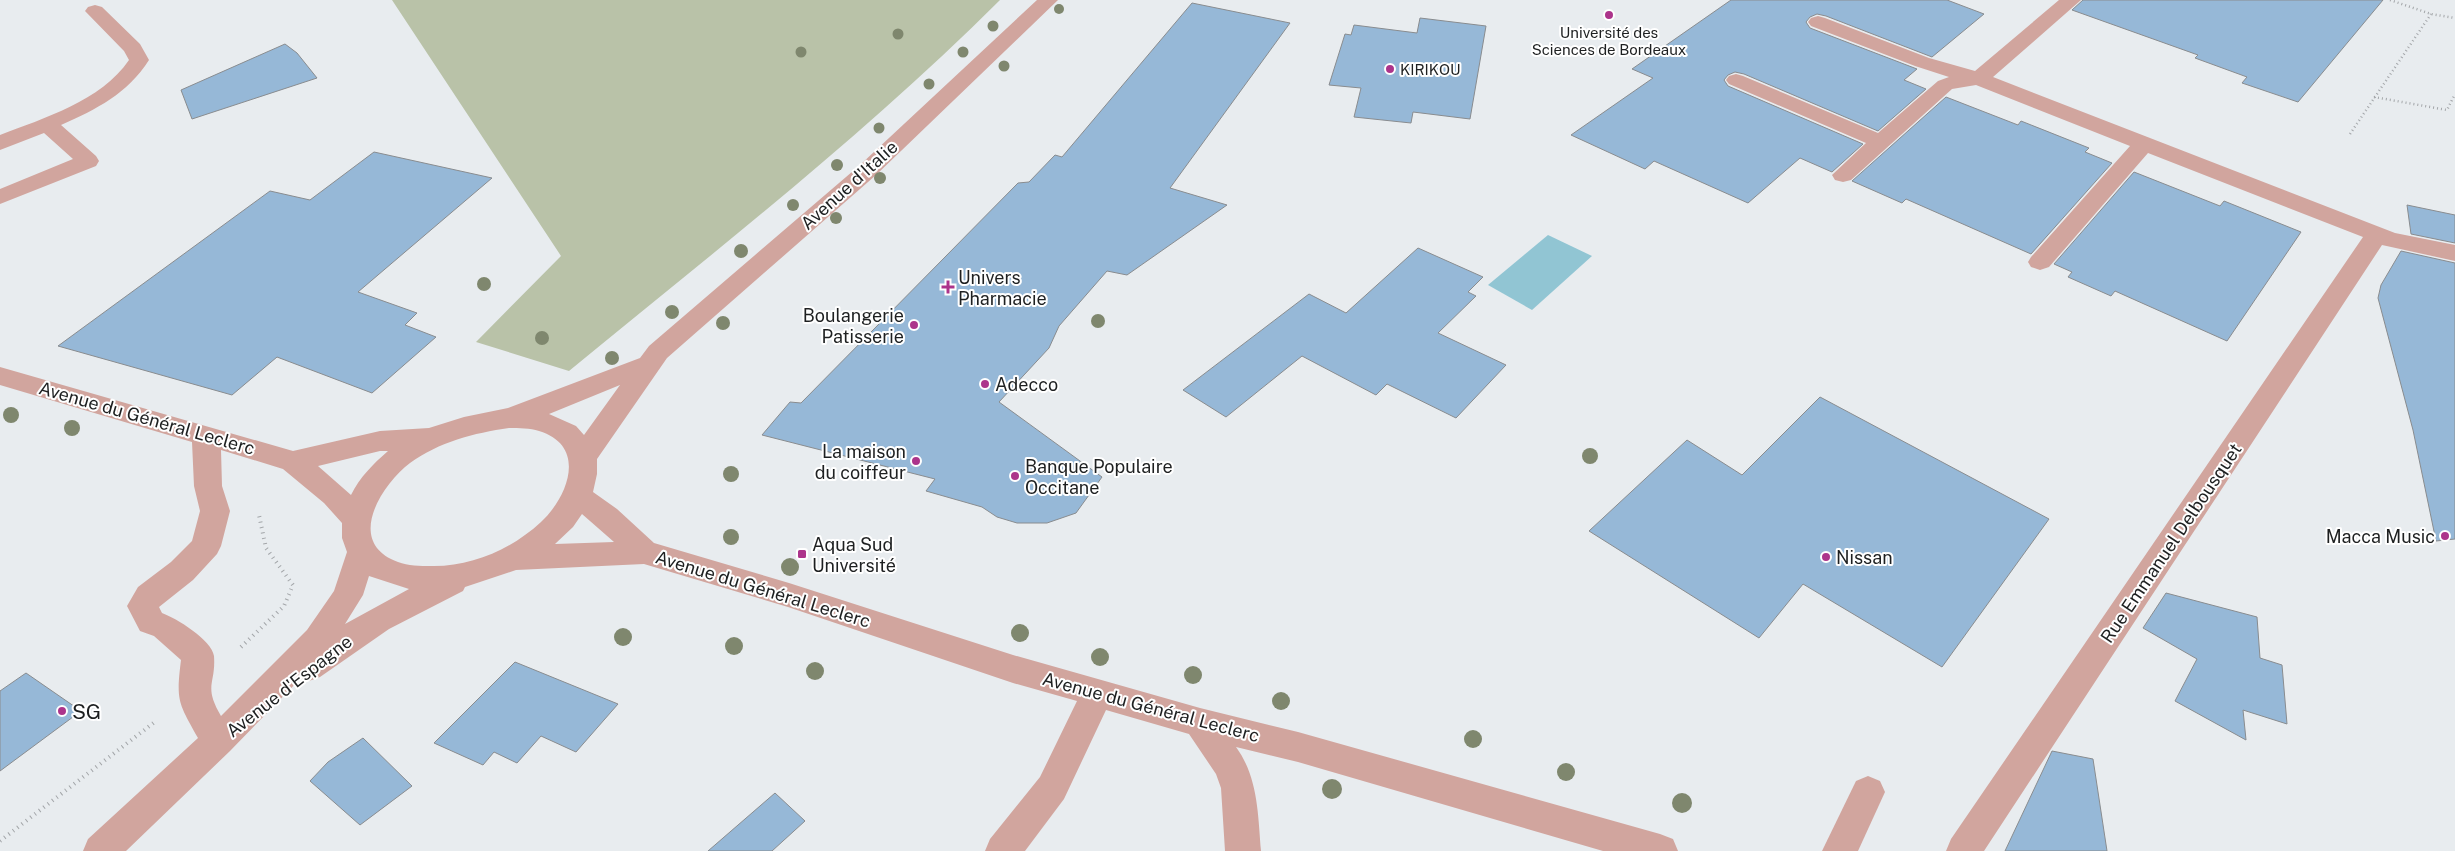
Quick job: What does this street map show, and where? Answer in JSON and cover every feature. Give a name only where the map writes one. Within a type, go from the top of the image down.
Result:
[{"type":"street","name":"Avenue d'Italie","points":[[583,457],[646,365],[658,352],[868,170],[1048,0]]},
{"type":"street","points":[[1844,174],[1945,85],[1956,81],[1978,78],[2071,0]]},
{"type":"street","points":[[0,143],[48,124],[94,101],[124,82],[139,60],[133,48],[95,11]]},
{"type":"street","points":[[1818,22],[1922,62],[1978,78],[2377,234],[2405,244],[2455,253]]},
{"type":"street","points":[[1736,80],[1881,142]]},
{"type":"street","points":[[0,197],[88,161],[48,124]]},
{"type":"street","points":[[2040,262],[2144,144]]},
{"type":"street","name":"Rue Emmanuel Delbousquet","points":[[1964,851],[2377,234]]},
{"type":"street","name":"Avenue d'Italie","points":[[509,418],[646,365]]},
{"type":"street","name":"Avenue du Général Leclerc","points":[[0,376],[293,461],[334,495],[356,520]]},
{"type":"street","points":[[509,418],[550,424],[570,438],[583,457],[584,476],[578,497],[552,531],[510,558],[469,574],[435,579],[404,577],[379,568],[362,552],[356,537],[356,520],[362,501],[374,483],[390,466],[432,437],[458,427],[509,418]]},
{"type":"street","points":[[101,851],[218,741],[196,703],[194,691],[198,655],[165,627],[151,622],[143,606],[149,596],[182,571],[206,546],[215,511],[208,486],[206,435]]},
{"type":"street","name":"Avenue du Général Leclerc","points":[[293,461],[380,441],[432,437]]},
{"type":"street","name":"Avenue du Général Leclerc","points":[[578,497],[607,517],[644,552]]},
{"type":"street","name":"Avenue d'Espagne","points":[[218,741],[318,639],[348,596],[362,552]]},
{"type":"street","name":"Avenue du Général Leclerc","points":[[510,558],[644,552],[789,595],[1013,669],[1200,723],[1298,747],[1660,851]]},
{"type":"street","name":"Avenue d'Espagne","points":[[218,741],[336,646],[400,606],[469,574]]},
{"type":"street","points":[[1003,851],[1052,788],[1098,693]]},
{"type":"street","points":[[1200,723],[1231,768],[1238,788],[1243,851]]},
{"type":"street","points":[[1840,851],[1868,792]]},
{"type":"path","points":[[2390,0],[2431,14],[2455,18]]},
{"type":"path","points":[[2350,134],[2431,14]]},
{"type":"path","points":[[2374,97],[2447,110],[2455,94]]},
{"type":"path","points":[[238,650],[284,606],[293,585],[266,548],[258,509]]},
{"type":"path","points":[[0,841],[168,712],[196,703]]},
{"type":"green space","points":[[392,0],[1000,0],[897,98],[843,145],[569,371],[476,342],[561,256]]},
{"type":"water","points":[[1548,235],[1592,256],[1532,310],[1488,285]]},
{"type":"building","points":[[1731,0],[1947,0],[1984,14],[1932,57],[1826,16],[1817,14],[1810,17],[1806,22],[1810,28],[1917,69],[1904,80],[1926,89],[1878,131],[1744,74],[1735,72],[1728,75],[1724,80],[1728,86],[1863,144],[1832,172],[1800,158],[1748,203],[1654,161],[1645,169],[1571,135],[1653,78],[1632,69]]},
{"type":"building","points":[[2083,0],[2383,0],[2298,102],[2242,83],[2247,77],[2195,58],[2198,55],[2072,10]]},
{"type":"building","points":[[1192,3],[1290,23],[1170,188],[1227,205],[1127,275],[1107,271],[1059,326],[1049,348],[999,402],[1102,477],[1076,513],[1047,523],[1017,523],[997,517],[982,507],[926,491],[935,479],[762,435],[790,402],[801,403],[1018,183],[1029,182],[1055,155],[1062,157]]},
{"type":"building","name":"KIRIKOU","points":[[1420,18],[1486,26],[1470,119],[1413,112],[1411,123],[1354,117],[1361,88],[1329,85],[1345,34],[1351,35],[1354,25],[1417,33]]},
{"type":"building","points":[[285,44],[297,53],[317,78],[192,119],[181,90]]},
{"type":"building","points":[[1946,97],[2018,125],[2021,121],[2089,148],[2085,152],[2112,163],[2031,254],[1906,199],[1902,203],[1852,181]]},
{"type":"building","points":[[374,152],[492,178],[358,292],[417,313],[405,325],[436,337],[372,393],[277,357],[232,395],[58,346],[270,191],[310,200]]},
{"type":"building","points":[[2134,172],[2220,206],[2224,201],[2301,232],[2227,341],[2115,291],[2111,296],[2068,277],[2072,272],[2054,264]]},
{"type":"building","points":[[2407,205],[2455,215],[2455,243],[2411,234]]},
{"type":"building","points":[[1418,248],[1483,277],[1468,292],[1476,296],[1438,333],[1506,365],[1456,418],[1387,384],[1376,395],[1302,356],[1226,417],[1183,390],[1309,294],[1346,313]]},
{"type":"building","points":[[2401,251],[2455,263],[2455,539],[2436,541],[2413,430],[2378,298],[2381,285]]},
{"type":"building","name":"Nissan","points":[[1820,397],[2049,519],[1942,667],[1803,584],[1759,638],[1589,531],[1687,440],[1742,475]]},
{"type":"building","points":[[2166,593],[2257,617],[2260,658],[2282,665],[2287,724],[2243,710],[2246,740],[2175,701],[2197,659],[2143,628]]},
{"type":"building","points":[[515,662],[618,704],[576,752],[541,736],[517,763],[494,752],[483,765],[434,743]]},
{"type":"building","points":[[26,673],[81,711],[0,771],[0,691]]},
{"type":"building","points":[[363,738],[412,786],[360,825],[310,781],[328,762]]},
{"type":"building","points":[[2052,751],[2093,759],[2107,851],[2005,851]]},
{"type":"building","points":[[775,793],[805,821],[772,851],[708,851]]},
{"type":"place","name":"Université des Sciences de Bordeaux","points":[[1609,15]]},
{"type":"place","name":"KIRIKOU","points":[[1390,69]]},
{"type":"place","name":"Univers Pharmacie","points":[[948,287]]},
{"type":"place","name":"Boulangerie Patisserie","points":[[914,325]]},
{"type":"place","name":"Adecco","points":[[985,384]]},
{"type":"place","name":"La maison du coiffeur","points":[[916,461]]},
{"type":"place","name":"Banque Populaire Occitane","points":[[1015,476]]},
{"type":"place","name":"Macca Music","points":[[2445,536]]},
{"type":"place","name":"Aqua Sud Université","points":[[802,554]]},
{"type":"place","name":"Nissan","points":[[1826,557]]},
{"type":"place","name":"SG","points":[[62,711]]}]
